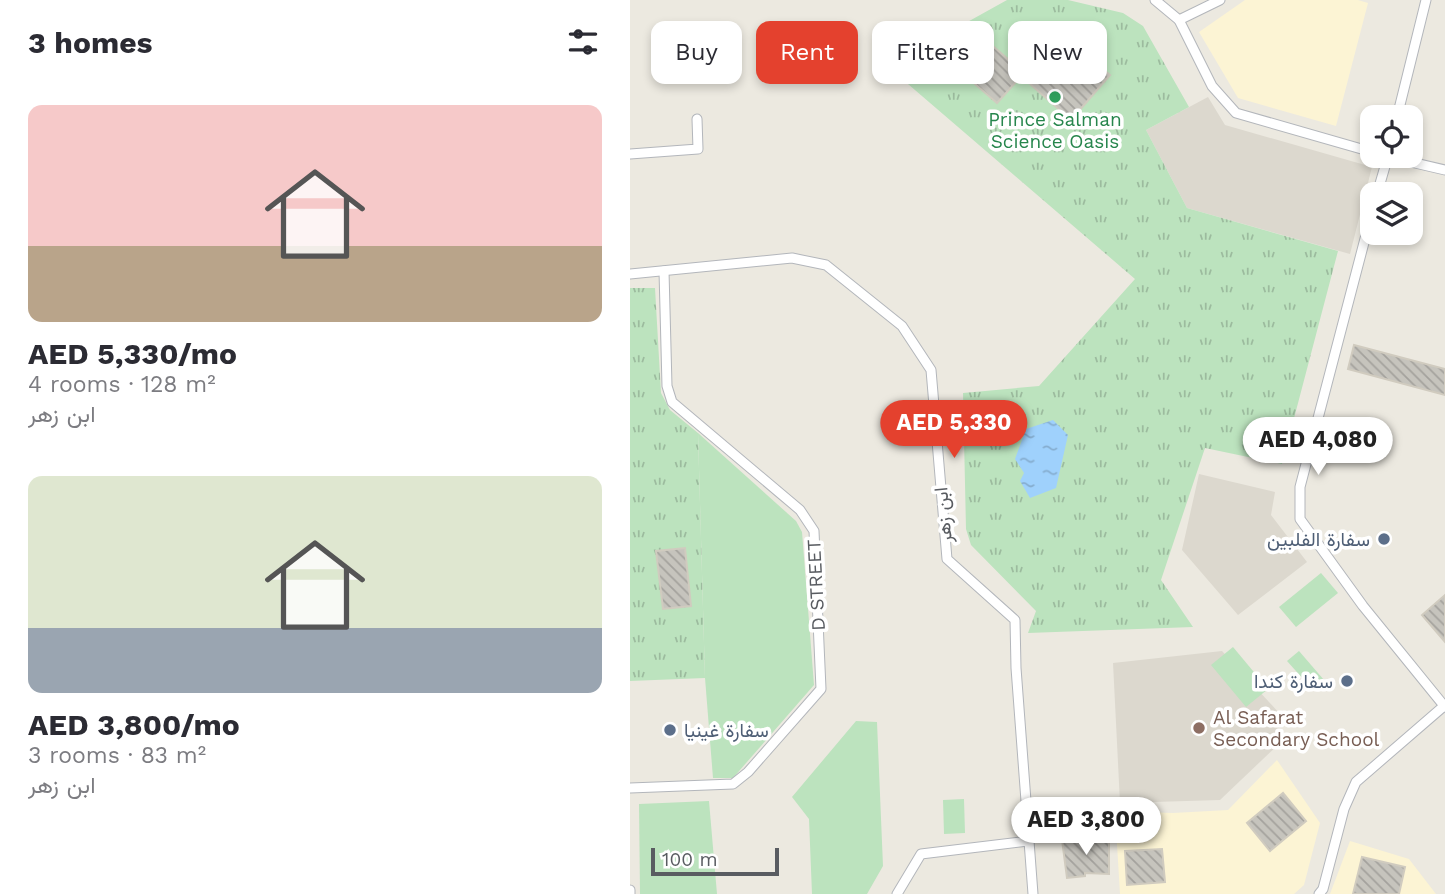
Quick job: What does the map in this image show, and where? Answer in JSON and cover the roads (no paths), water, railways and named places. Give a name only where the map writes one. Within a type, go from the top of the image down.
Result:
[{"type":"street","points":[[1155,0],[1179,20],[1212,86],[1236,113],[1360,149]]},
{"type":"street","points":[[1179,20],[1220,0]]},
{"type":"street","points":[[1400,105],[1426,0]]},
{"type":"street","points":[[630,154],[698,149],[697,119]]},
{"type":"street","points":[[1423,165],[1445,170]]},
{"type":"street","points":[[1320,894],[1344,809],[1356,782],[1444,707],[1363,606],[1300,519],[1300,487],[1363,245]]},
{"type":"street","name":"ابن زهر","points":[[630,274],[792,258],[826,265],[902,326],[931,370],[947,559],[1015,620],[1016,668],[1033,894]]},
{"type":"street","name":"D STREET","points":[[630,788],[733,784],[748,772],[821,689],[814,531],[800,510],[672,402],[667,386],[664,271]]},
{"type":"street","points":[[897,894],[921,854],[1028,841]]},
{"type":"water","points":[[1053,420],[1068,435],[1056,488],[1030,498],[1020,481],[1024,473],[1015,459],[1026,429]]},
{"type":"place","name":"Prince Salman Science Oasis","points":[[1055,97]]},
{"type":"place","name":"سفارة الفلبين","points":[[1384,539]]},
{"type":"place","name":"سفارة كندا","points":[[1347,681]]},
{"type":"place","name":"Al Safarat Secondary School","points":[[1199,728]]},
{"type":"place","name":"سفارة غينيا","points":[[670,730]]}]
